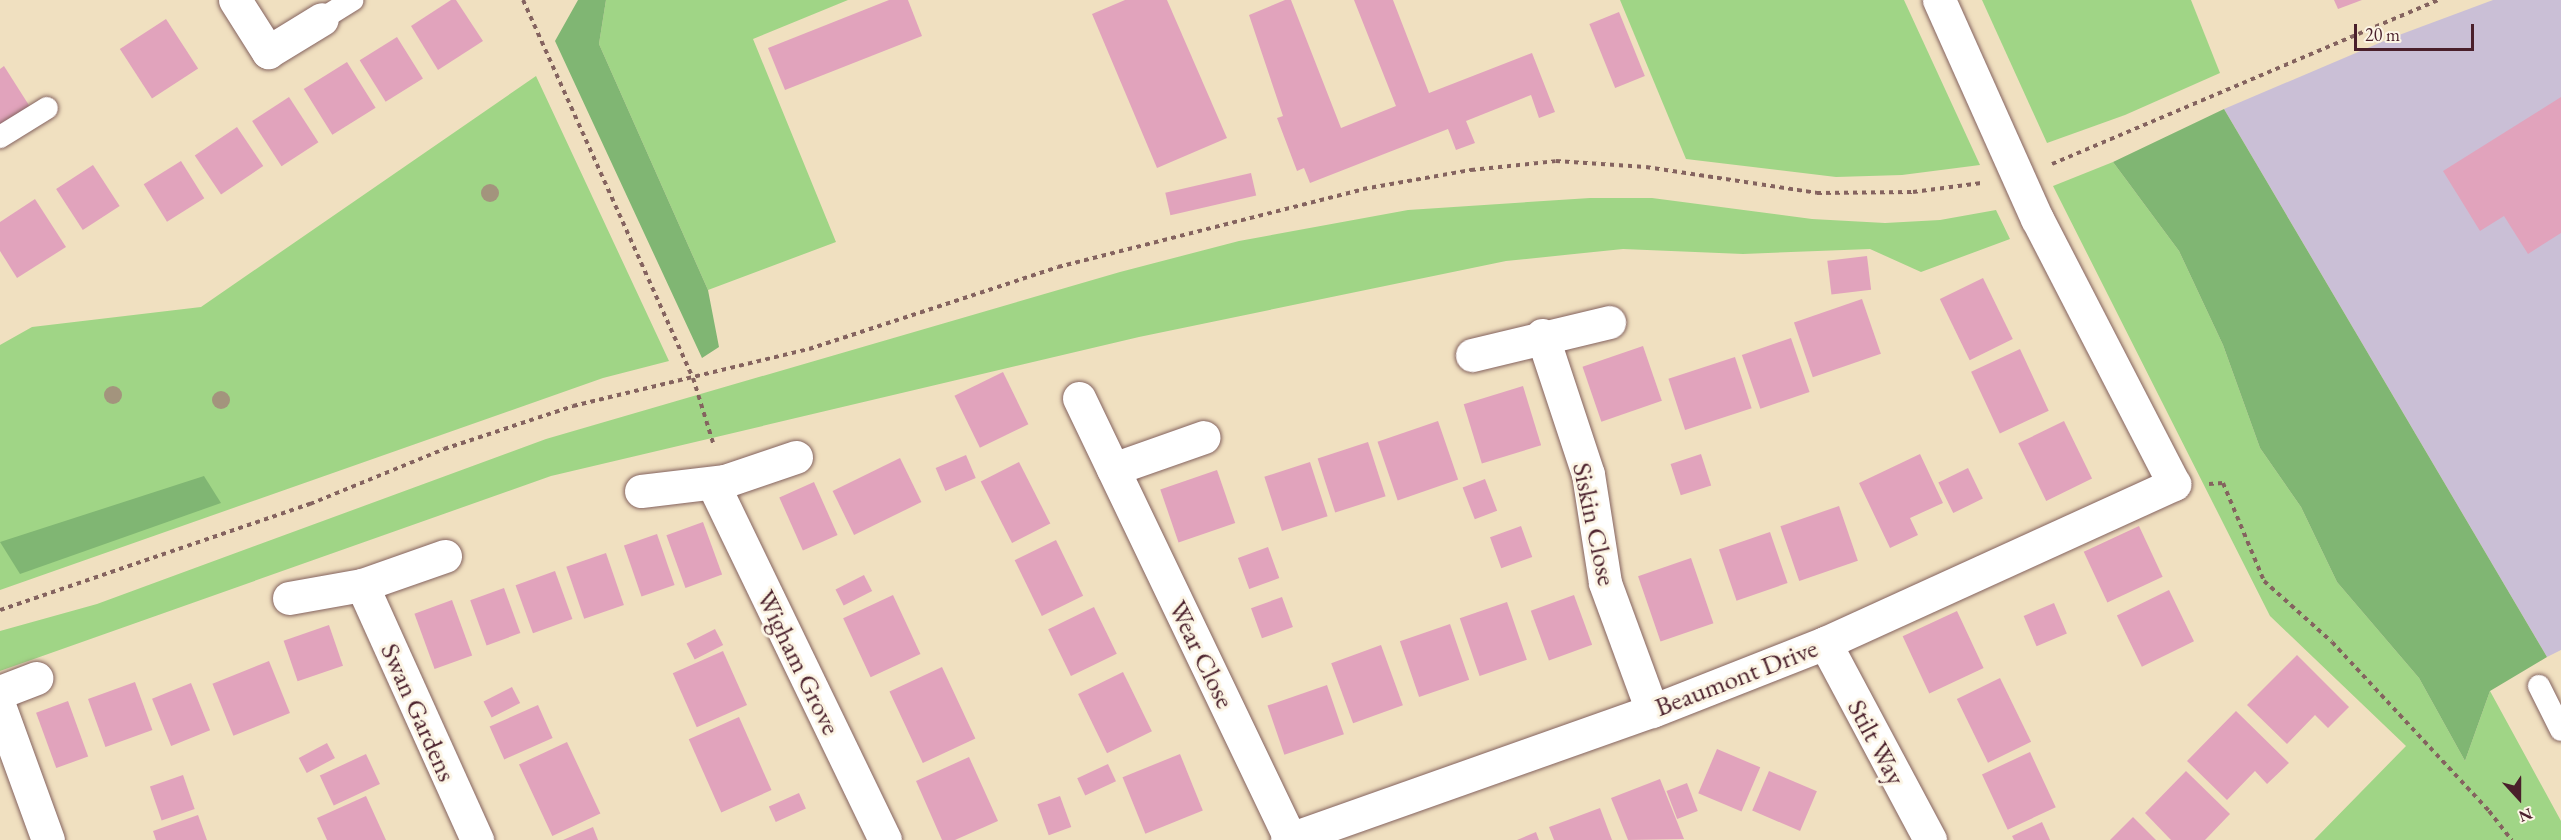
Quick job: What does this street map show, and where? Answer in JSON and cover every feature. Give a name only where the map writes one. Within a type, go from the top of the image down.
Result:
[{"type":"street","points":[[235,0],[268,52],[322,19]]},
{"type":"street","points":[[1939,0],[2017,176],[2174,484]]},
{"type":"street","points":[[1472,355],[1542,335],[1609,322]]},
{"type":"street","name":"Siskin Close","points":[[1542,335],[1588,474],[1605,583],[1652,711]]},
{"type":"street","name":"Wear Close","points":[[1079,398],[1290,840]]},
{"type":"street","points":[[1113,470],[1204,437]]},
{"type":"street","points":[[641,491],[719,482],[796,457]]},
{"type":"street","name":"Wigham Grove","points":[[719,482],[885,840]]},
{"type":"street","name":"Beaumont Drive","points":[[1290,840],[1652,711],[1825,643],[2174,484]]},
{"type":"street","points":[[289,598],[362,585],[445,556]]},
{"type":"street","name":"Swan Gardens","points":[[362,585],[477,840]]},
{"type":"street","name":"Stilt Way","points":[[1825,643],[1930,840]]},
{"type":"street","points":[[0,692],[36,678]]},
{"type":"street","points":[[0,708],[48,840]]},
{"type":"lane","points":[[322,19],[353,0]]},
{"type":"lane","points":[[0,136],[47,108]]},
{"type":"lane","points":[[2538,686],[2561,730]]},
{"type":"path","points":[[523,0],[693,378],[719,482]]},
{"type":"path","points":[[0,610],[310,504],[495,431],[573,406],[809,349],[960,298],[1209,226],[1363,189],[1471,170],[1593,162],[1766,188],[1859,195],[1958,188],[2017,176],[2102,145],[2439,0]]},
{"type":"path","points":[[2174,484],[2223,483],[2264,581],[2332,642],[2489,811],[2512,840]]},
{"type":"shaded area","points":[[2493,0],[2561,0],[2561,650],[2547,657],[2224,109],[2391,38]]},
{"type":"green space","points":[[578,0],[606,0],[599,44],[708,290],[719,347],[702,358],[555,41]]},
{"type":"green space","points":[[606,0],[848,0],[753,39],[836,242],[708,290],[599,44]]},
{"type":"green space","points":[[1620,0],[1904,0],[1980,165],[1902,175],[1836,177],[1686,159]]},
{"type":"green space","points":[[1982,0],[2191,0],[2220,73],[2125,115],[2047,143]]},
{"type":"green space","points":[[536,76],[669,361],[603,378],[0,590],[0,345],[32,327],[201,307]]},
{"type":"green space","points":[[2224,109],[2547,657],[2490,691],[2465,761],[2419,678],[2337,582],[2301,507],[2260,448],[2223,345],[2179,251],[2113,162]]},
{"type":"green space","points":[[2113,162],[2179,251],[2223,345],[2260,448],[2301,507],[2337,582],[2419,678],[2465,761],[2490,691],[2561,821],[2561,840],[2314,840],[2406,746],[2270,616],[2053,186]]},
{"type":"green space","points":[[1590,198],[1652,198],[1812,219],[1885,223],[1940,220],[1996,210],[2010,239],[1921,272],[1870,249],[1743,254],[1623,249],[1506,261],[1139,337],[551,476],[0,671],[0,631],[97,604],[546,439],[1120,272],[1239,241],[1408,210]]},
{"type":"green space","points":[[204,476],[221,503],[20,574],[0,542]]},
{"type":"building","points":[[451,0],[456,0],[483,41],[438,70],[411,26]]},
{"type":"building","points":[[889,0],[908,0],[922,36],[785,90],[768,48]]},
{"type":"building","points":[[1125,0],[1167,0],[1227,138],[1157,168],[1092,14]]},
{"type":"building","points":[[1285,0],[1291,0],[1341,128],[1396,106],[1354,0],[1393,0],[1429,93],[1532,53],[1555,112],[1539,118],[1531,95],[1466,121],[1475,143],[1456,150],[1448,129],[1310,183],[1304,168],[1297,171],[1277,118],[1283,116],[1249,15]]},
{"type":"building","points":[[2334,0],[2362,0],[2338,9]]},
{"type":"building","points":[[1619,12],[1645,76],[1615,88],[1589,24]]},
{"type":"building","points":[[166,19],[198,68],[152,98],[120,49]]},
{"type":"building","points":[[397,37],[423,79],[386,102],[360,60]]},
{"type":"building","points":[[347,62],[376,108],[332,135],[304,89]]},
{"type":"building","points":[[4,66],[32,110],[0,130],[0,69]]},
{"type":"building","points":[[289,97],[318,142],[282,166],[252,121]]},
{"type":"building","points":[[2561,97],[2561,233],[2528,254],[2504,216],[2480,231],[2443,171]]},
{"type":"building","points":[[237,127],[263,166],[221,194],[195,156]]},
{"type":"building","points":[[181,161],[204,198],[167,222],[144,184]]},
{"type":"building","points":[[93,165],[120,206],[83,230],[56,189]]},
{"type":"building","points":[[1251,173],[1256,195],[1170,215],[1165,193]]},
{"type":"building","points":[[35,199],[66,247],[17,278],[0,251],[0,222]]},
{"type":"building","points":[[1867,256],[1871,290],[1831,295],[1827,261]]},
{"type":"building","points":[[1983,278],[2013,339],[1970,360],[1940,299]]},
{"type":"building","points":[[1862,299],[1881,354],[1813,377],[1794,322]]},
{"type":"building","points":[[1791,338],[1810,392],[1760,409],[1742,355]]},
{"type":"building","points":[[1643,346],[1662,401],[1601,422],[1582,367]]},
{"type":"building","points":[[2020,349],[2049,411],[2000,433],[1971,372]]},
{"type":"building","points":[[1735,357],[1752,408],[1685,430],[1668,379]]},
{"type":"building","points":[[1003,372],[1028,424],[980,448],[954,396]]},
{"type":"building","points":[[1523,386],[1541,445],[1482,463],[1464,404]]},
{"type":"building","points":[[1438,421],[1458,480],[1398,500],[1377,442]]},
{"type":"building","points":[[2064,421],[2092,479],[2046,501],[2018,443]]},
{"type":"building","points":[[1368,442],[1386,496],[1335,513],[1318,458]]},
{"type":"building","points":[[1701,454],[1711,485],[1681,495],[1671,464]]},
{"type":"building","points":[[1920,454],[1943,503],[1910,518],[1918,535],[1890,548],[1859,483]]},
{"type":"building","points":[[966,455],[976,478],[945,491],[936,468]]},
{"type":"building","points":[[900,458],[921,502],[854,535],[833,491]]},
{"type":"building","points":[[1019,462],[1050,523],[1012,543],[981,482]]},
{"type":"building","points":[[1310,462],[1328,516],[1282,531],[1264,477]]},
{"type":"building","points":[[1968,468],[1983,499],[1953,513],[1938,482]]},
{"type":"building","points":[[1217,470],[1235,523],[1179,542],[1160,490]]},
{"type":"building","points":[[1485,479],[1497,511],[1475,519],[1463,488]]},
{"type":"building","points":[[814,482],[838,535],[803,550],[779,497]]},
{"type":"building","points":[[1839,506],[1858,561],[1799,581],[1780,526]]},
{"type":"building","points":[[703,522],[722,575],[686,588],[666,535]]},
{"type":"building","points":[[1521,526],[1532,557],[1501,568],[1490,537]]},
{"type":"building","points":[[2139,526],[2163,577],[2107,603],[2084,552]]},
{"type":"building","points":[[1770,532],[1788,583],[1737,601],[1719,550]]},
{"type":"building","points":[[657,534],[675,585],[641,596],[624,545]]},
{"type":"building","points":[[1056,540],[1083,596],[1042,616],[1015,560]]},
{"type":"building","points":[[1268,547],[1279,578],[1249,589],[1238,558]]},
{"type":"building","points":[[606,553],[624,605],[584,619],[566,567]]},
{"type":"building","points":[[1691,558],[1713,623],[1661,641],[1638,576]]},
{"type":"building","points":[[555,571],[572,619],[533,633],[516,585]]},
{"type":"building","points":[[864,575],[872,591],[844,606],[835,590]]},
{"type":"building","points":[[504,588],[520,633],[487,645],[470,600]]},
{"type":"building","points":[[2169,590],[2194,641],[2142,667],[2117,615]]},
{"type":"building","points":[[893,595],[920,654],[871,677],[843,618]]},
{"type":"building","points":[[1574,595],[1592,645],[1549,661],[1531,611]]},
{"type":"building","points":[[1282,597],[1293,627],[1262,638],[1251,608]]},
{"type":"building","points":[[452,600],[472,655],[435,669],[414,614]]},
{"type":"building","points":[[1507,602],[1527,660],[1480,676],[1460,618]]},
{"type":"building","points":[[2054,603],[2067,633],[2037,646],[2024,616]]},
{"type":"building","points":[[1094,607],[1117,654],[1071,676],[1048,629]]},
{"type":"building","points":[[1957,611],[1984,668],[1929,693],[1903,636]]},
{"type":"building","points":[[1450,624],[1469,680],[1419,697],[1400,641]]},
{"type":"building","points":[[329,625],[343,666],[298,681],[284,641]]},
{"type":"building","points":[[715,629],[723,645],[695,660],[686,644]]},
{"type":"building","points":[[1381,645],[1403,705],[1353,723],[1331,663]]},
{"type":"building","points":[[723,651],[747,705],[697,727],[673,673]]},
{"type":"building","points":[[2297,655],[2349,707],[2328,728],[2315,715],[2287,744],[2247,705]]},
{"type":"building","points":[[269,661],[290,713],[233,736],[212,684]]},
{"type":"building","points":[[942,667],[975,739],[923,763],[889,692]]},
{"type":"building","points":[[1123,672],[1152,731],[1107,753],[1078,694]]},
{"type":"building","points":[[2000,678],[2031,742],[1988,763],[1957,699]]},
{"type":"building","points":[[135,682],[152,730],[105,747],[88,699]]},
{"type":"building","points":[[191,683],[210,730],[171,746],[152,699]]},
{"type":"building","points":[[1327,685],[1344,734],[1284,755],[1267,706]]},
{"type":"building","points":[[512,687],[520,703],[492,718],[483,702]]},
{"type":"building","points":[[68,701],[88,756],[56,768],[36,713]]},
{"type":"building","points":[[538,705],[553,738],[504,759],[490,727]]},
{"type":"building","points":[[2236,711],[2289,763],[2267,784],[2255,771],[2227,800],[2187,761]]},
{"type":"building","points":[[739,717],[772,790],[721,812],[689,739]]},
{"type":"building","points":[[567,742],[600,814],[552,836],[519,764]]},
{"type":"building","points":[[327,743],[335,758],[307,773],[299,758]]},
{"type":"building","points":[[1717,749],[1760,767],[1742,812],[1698,793]]},
{"type":"building","points":[[2030,752],[2056,807],[2008,830],[1982,774]]},
{"type":"building","points":[[366,754],[380,784],[334,805],[320,776]]},
{"type":"building","points":[[1180,754],[1203,811],[1145,834],[1123,777]]},
{"type":"building","points":[[969,757],[998,821],[955,840],[942,840],[916,781]]},
{"type":"building","points":[[1108,764],[1116,781],[1085,796],[1077,778]]},
{"type":"building","points":[[1769,771],[1817,791],[1800,831],[1752,811]]},
{"type":"building","points":[[2186,771],[2230,814],[2205,840],[2171,840],[2145,813]]},
{"type":"building","points":[[183,775],[195,809],[162,820],[150,786]]},
{"type":"building","points":[[1660,779],[1684,839],[1628,840],[1611,798]]},
{"type":"building","points":[[1687,783],[1698,811],[1677,819],[1666,791]]},
{"type":"building","points":[[799,793],[806,809],[776,822],[769,806]]},
{"type":"building","points":[[366,796],[386,840],[327,840],[317,818]]},
{"type":"building","points":[[1060,796],[1071,827],[1049,835],[1037,804]]},
{"type":"building","points":[[1600,808],[1612,840],[1554,840],[1549,827]]},
{"type":"building","points":[[198,815],[207,840],[156,840],[153,831]]},
{"type":"building","points":[[2133,817],[2156,840],[2110,840]]},
{"type":"building","points":[[2042,822],[2050,840],[2014,840],[2012,836]]},
{"type":"building","points":[[593,827],[598,840],[563,840]]},
{"type":"building","points":[[1536,832],[1539,840],[1517,840]]}]
